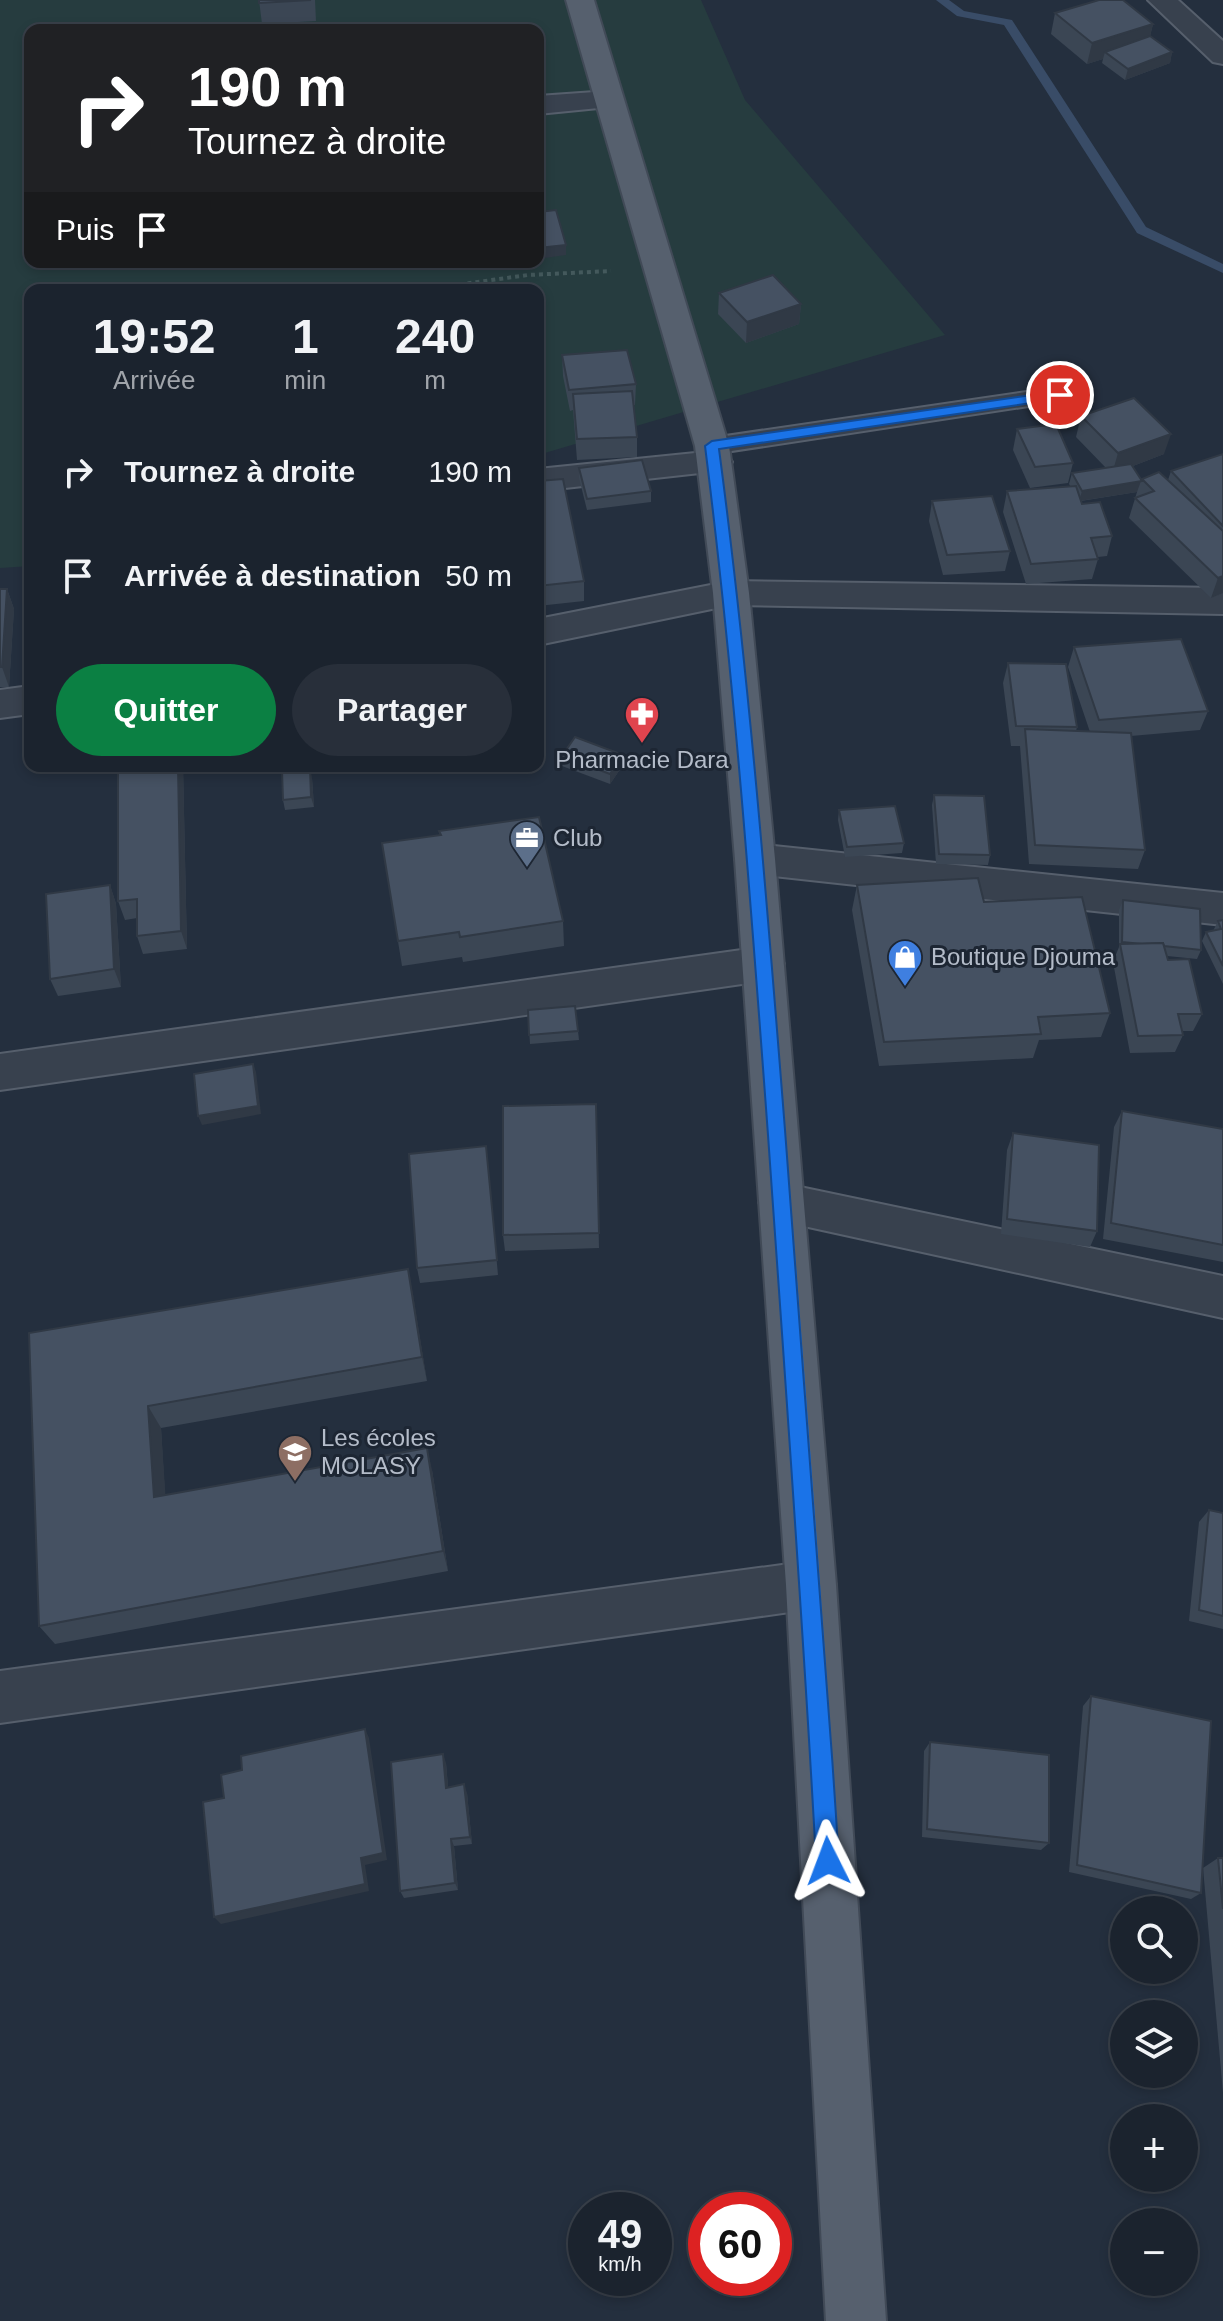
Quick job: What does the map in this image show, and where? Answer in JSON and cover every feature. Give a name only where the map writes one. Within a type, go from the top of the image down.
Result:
[{"type":"main road","points":[[580,0],[713,454],[731,593],[755,859],[811,1585],[856,2321]]},
{"type":"street","points":[[1162,0],[1223,56]]},
{"type":"street","points":[[544,105],[609,100]]},
{"type":"street","points":[[544,479],[713,454]]},
{"type":"street","points":[[544,631],[731,593],[1223,601]]},
{"type":"street","points":[[0,704],[24,701]]},
{"type":"street","points":[[755,859],[1223,909]]},
{"type":"street","points":[[0,1072],[763,964]]},
{"type":"street","points":[[781,1202],[1223,1297]]},
{"type":"street","points":[[0,1697],[811,1585]]},
{"type":"lane","points":[[713,454],[1060,395]]},
{"type":"path","points":[[463,284],[528,275],[660,269]]},
{"type":"green space","points":[[0,0],[701,0],[745,100],[945,335],[544,453],[544,284],[24,284],[24,566],[0,568]]},
{"type":"building","points":[[259,0],[311,0],[259,3]]},
{"type":"building","points":[[1099,0],[1123,0],[1153,24],[1092,43],[1055,13]]},
{"type":"building","points":[[1150,36],[1172,52],[1128,69],[1105,52]]},
{"type":"building","points":[[556,210],[566,245],[544,247],[544,211]]},
{"type":"building","points":[[773,275],[801,304],[747,322],[719,293]]},
{"type":"building","points":[[627,350],[636,384],[569,390],[562,355]]},
{"type":"building","points":[[632,391],[637,437],[577,439],[573,394]]},
{"type":"building","points":[[1134,398],[1171,434],[1118,453],[1081,416]]},
{"type":"building","points":[[1056,424],[1073,463],[1035,467],[1017,429]]},
{"type":"building","points":[[1223,454],[1223,526],[1171,471]]},
{"type":"building","points":[[642,460],[651,491],[587,499],[579,468]]},
{"type":"building","points":[[1131,464],[1142,481],[1082,491],[1072,473]]},
{"type":"building","points":[[1159,472],[1223,531],[1223,576],[1218,578],[1135,498],[1154,491],[1142,479]]},
{"type":"building","points":[[563,479],[584,581],[544,585],[544,481]]},
{"type":"building","points":[[1076,486],[1082,504],[1100,502],[1112,536],[1091,538],[1098,559],[1031,564],[1007,491]]},
{"type":"building","points":[[992,496],[1010,551],[947,555],[932,501]]},
{"type":"building","points":[[0,589],[7,589],[2,667],[0,667]]},
{"type":"building","points":[[1181,639],[1208,711],[1099,720],[1074,647]]},
{"type":"building","points":[[1008,663],[1066,664],[1077,727],[1016,726]]},
{"type":"building","points":[[1025,729],[1131,733],[1145,850],[1035,845]]},
{"type":"building","points":[[575,737],[623,755],[610,774],[562,756]]},
{"type":"building","points":[[118,772],[178,772],[181,931],[137,936],[137,899],[118,901]]},
{"type":"building","points":[[282,772],[310,772],[311,797],[283,800]]},
{"type":"building","points":[[934,795],[984,796],[990,855],[939,854]]},
{"type":"building","points":[[895,806],[904,843],[847,847],[839,810]]},
{"type":"building","points":[[539,817],[563,921],[460,937],[459,932],[398,941],[382,843],[441,835],[439,831]]},
{"type":"building","points":[[978,878],[984,902],[1082,897],[1110,1013],[1038,1017],[1041,1034],[884,1042],[857,885]]},
{"type":"building","points":[[110,885],[114,969],[50,979],[46,894]]},
{"type":"building","points":[[1123,900],[1200,909],[1201,950],[1164,946],[1163,943],[1122,942]]},
{"type":"building","points":[[1223,920],[1223,966],[1206,932],[1221,929],[1218,921]]},
{"type":"building","points":[[1163,943],[1168,960],[1189,959],[1202,1014],[1178,1014],[1183,1035],[1138,1036],[1120,944]]},
{"type":"building","points":[[575,1006],[578,1031],[529,1035],[528,1010]]},
{"type":"building","points":[[253,1064],[258,1106],[198,1116],[194,1074]]},
{"type":"building","points":[[596,1104],[599,1233],[503,1235],[503,1106]]},
{"type":"building","points":[[1122,1111],[1223,1129],[1223,1245],[1111,1223]]},
{"type":"building","points":[[1013,1133],[1099,1145],[1097,1231],[1007,1219]]},
{"type":"building","points":[[486,1146],[497,1260],[417,1268],[409,1154]]},
{"type":"building","points":[[408,1269],[422,1357],[148,1406],[154,1497],[427,1448],[443,1551],[39,1626],[29,1333]]},
{"type":"building","points":[[1209,1510],[1223,1513],[1223,1616],[1199,1610]]},
{"type":"building","points":[[1091,1696],[1211,1721],[1201,1893],[1077,1865]]},
{"type":"building","points":[[365,1729],[383,1853],[361,1858],[365,1884],[214,1917],[203,1802],[224,1798],[221,1775],[242,1770],[241,1756]]},
{"type":"building","points":[[930,1742],[1049,1755],[1049,1843],[927,1829]]},
{"type":"building","points":[[443,1754],[446,1788],[464,1784],[470,1837],[451,1839],[455,1883],[400,1891],[391,1762]]},
{"type":"building","points":[[1218,1858],[1223,1858],[1223,1909]]},
{"type":"waterway","points":[[942,0],[961,14],[1008,22],[1141,230],[1223,269]]},
{"type":"place","name":"Pharmacie Dara","points":[[642,745]]},
{"type":"place","name":"Club","points":[[527,869]]},
{"type":"place","name":"Boutique Djouma","points":[[905,988]]},
{"type":"place","name":"Les écoles MOLASY","points":[[295,1483]]},
{"type":"route","points":[[828,1861],[811,1585],[755,859],[731,593],[712,446],[1060,395]]}]
